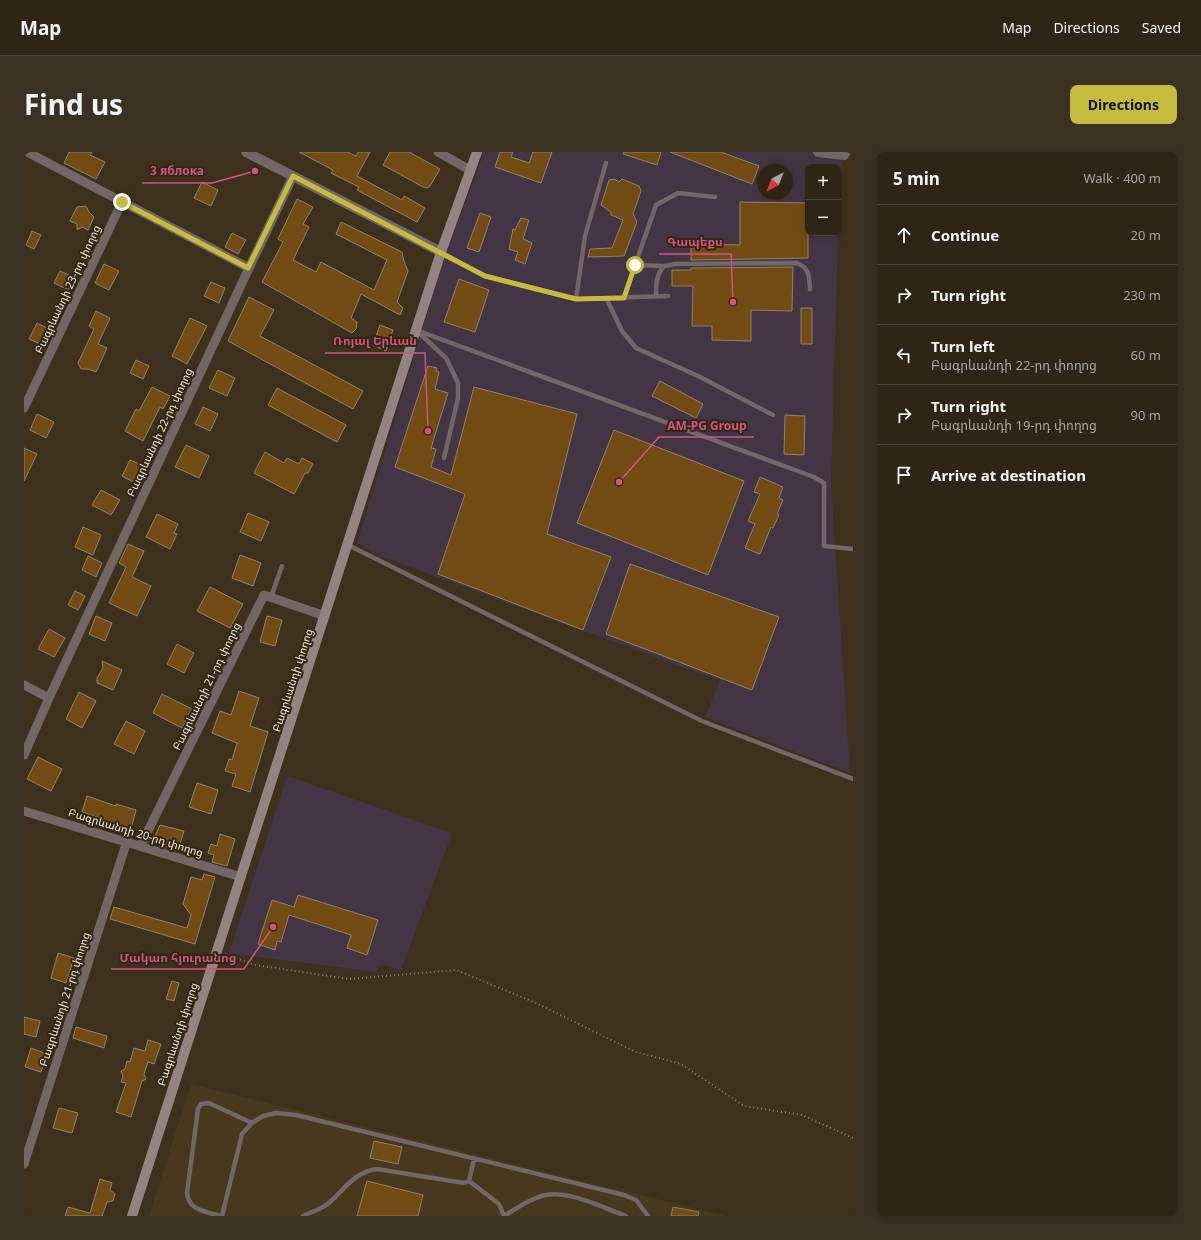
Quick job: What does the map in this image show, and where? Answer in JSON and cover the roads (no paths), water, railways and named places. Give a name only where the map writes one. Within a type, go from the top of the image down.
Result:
[{"type":"main road","name":"Բագրևանդի փողոց","points":[[132,1216],[441,252],[477,152]]},
{"type":"street","points":[[26,152],[248,268]]},
{"type":"street","points":[[246,152],[441,252]]},
{"type":"street","points":[[438,152],[470,170]]},
{"type":"street","points":[[818,152],[844,155],[846,152]]},
{"type":"street","name":"Բագրևանդի 22-րդ փողոց","points":[[49,698],[248,268],[293,176]]},
{"type":"street","name":"Բագրևանդի 23-րդ փողոց","points":[[24,408],[122,202]]},
{"type":"street","name":"Բագրևանդի 21-րդ փողոց","points":[[141,845],[264,595],[271,597]]},
{"type":"street","points":[[271,597],[325,616]]},
{"type":"street","points":[[24,685],[49,698],[24,755]]},
{"type":"street","name":"Բագրևանդի 20-րդ փողոց","points":[[24,810],[241,877]]},
{"type":"street","name":"Բագրևանդի 21-րդ փողոց","points":[[24,1164],[127,841]]},
{"type":"lane","points":[[576,299],[585,236],[606,163]]},
{"type":"lane","points":[[624,298],[656,205],[678,193],[715,197]]},
{"type":"lane","points":[[441,252],[485,276],[576,299],[668,296]]},
{"type":"lane","points":[[635,265],[664,266],[675,264],[797,263],[804,266],[808,270],[810,289]]},
{"type":"lane","points":[[656,296],[656,284],[660,271],[664,266]]},
{"type":"lane","points":[[606,298],[622,331],[636,348],[698,376],[773,415]]},
{"type":"lane","points":[[416,330],[446,358],[458,382],[458,398],[444,458]]},
{"type":"lane","points":[[416,330],[824,483],[824,546],[853,549]]},
{"type":"lane","points":[[348,545],[702,721],[853,779]]},
{"type":"lane","points":[[271,597],[282,566]]},
{"type":"lane","points":[[252,1123],[209,1104],[201,1104],[198,1109],[186,1193],[187,1201],[192,1207],[221,1216],[242,1134],[252,1123],[264,1116],[276,1113],[296,1115],[624,1196],[636,1200],[648,1216]]},
{"type":"lane","points":[[303,1216],[328,1204],[355,1176],[367,1170],[377,1169],[464,1184],[469,1181],[474,1159]]},
{"type":"lane","points":[[469,1181],[500,1204],[504,1216],[532,1200],[547,1195],[576,1198],[626,1216]]},
{"type":"place","name":"3 яблока","points":[[255,171]]},
{"type":"place","name":"Գապեքս","points":[[733,302]]},
{"type":"place","name":"Ռոյալ Երևան","points":[[428,431]]},
{"type":"place","name":"AM-PG Group","points":[[619,482]]},
{"type":"place","name":"Մակաո հյուրանոց","points":[[273,927]]}]
